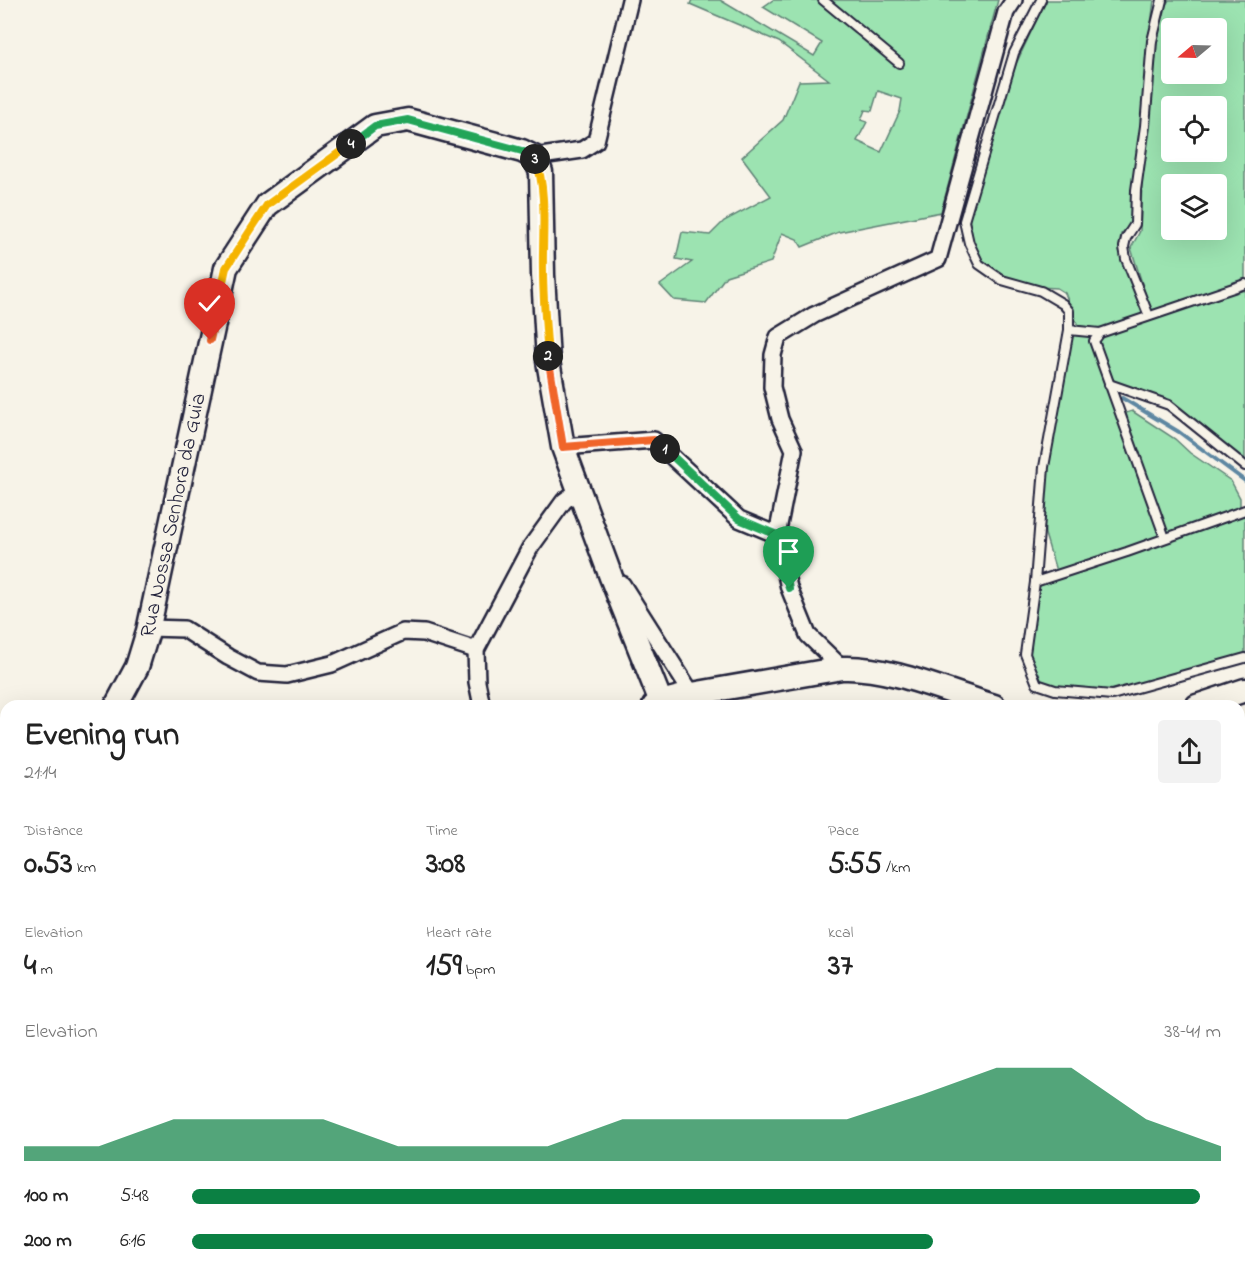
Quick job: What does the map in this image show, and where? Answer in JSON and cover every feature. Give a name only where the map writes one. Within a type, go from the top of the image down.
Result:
[{"type":"street","points":[[630,0],[596,141],[582,150],[534,157],[541,172],[543,275],[548,361],[563,447],[656,700]]},
{"type":"street","points":[[842,668],[808,635],[789,588],[777,535],[794,450],[780,419],[772,387],[773,355],[778,337],[814,315],[938,259],[1010,4]]},
{"type":"street","name":"Rua Nossa Senhora da Guia","points":[[119,700],[137,667],[148,628],[226,268],[267,205],[375,126],[408,120],[522,151],[534,157]]},
{"type":"street","points":[[563,447],[654,440],[739,519],[777,535]]},
{"type":"street","points":[[481,700],[477,682],[476,650],[530,548],[564,501],[579,490]]},
{"type":"street","points":[[611,577],[618,578],[692,694]]},
{"type":"street","points":[[148,628],[184,629],[258,673],[287,675],[332,664],[403,632],[424,633],[476,650]]},
{"type":"street","points":[[671,700],[692,694],[858,667],[884,671],[975,700]]},
{"type":"street","points":[[1215,700],[1245,690]]},
{"type":"lane","points":[[823,0],[899,63]]},
{"type":"lane","points":[[1041,0],[1014,53],[964,221],[969,243],[979,264],[1002,280],[1041,291],[1063,304],[1069,311],[1069,330],[1044,467],[1035,582],[1025,654],[1037,684],[1055,690],[1112,694],[1245,658]]},
{"type":"lane","points":[[1149,316],[1126,259],[1124,247],[1126,238],[1135,224],[1136,190],[1145,126],[1152,41],[1162,0]]},
{"type":"lane","points":[[1069,330],[1100,333],[1245,284]]},
{"type":"lane","points":[[1100,333],[1094,341],[1165,538]]},
{"type":"lane","points":[[1109,384],[1168,405],[1245,466]]},
{"type":"lane","points":[[1035,582],[1245,510]]},
{"type":"green space","points":[[692,0],[720,0],[814,56],[822,43],[763,7],[773,0],[998,0],[941,212],[839,232],[802,247],[797,239],[782,233],[771,262],[726,276],[706,303],[674,300],[660,285],[692,262],[676,259],[682,232],[710,235],[724,221],[771,196],[742,157],[783,120],[799,81],[829,80],[779,42],[690,4]],"holes":[[[878,91],[902,99],[900,111],[881,152],[857,141],[867,122],[861,120],[865,110],[872,111]]]},
{"type":"green space","points":[[1046,0],[1154,0],[1133,222],[1121,234],[1119,250],[1144,315],[1105,329],[1078,326],[1065,293],[1057,288],[1037,287],[1012,280],[982,260],[973,240],[969,218],[1016,64]]},
{"type":"green space","points":[[1169,0],[1245,0],[1245,279],[1151,312],[1131,248],[1140,231],[1143,157],[1154,60],[1162,11]]},
{"type":"green space","points":[[1245,285],[1245,463],[1173,403],[1114,382],[1101,349],[1100,338]]},
{"type":"green space","points":[[1071,334],[1089,334],[1162,537],[1056,571],[1045,534],[1043,510],[1048,459]]},
{"type":"green space","points":[[1132,411],[1175,439],[1190,453],[1231,481],[1240,498],[1240,508],[1167,534],[1129,426],[1126,413]]},
{"type":"green space","points":[[1245,513],[1245,655],[1115,692],[1060,687],[1041,682],[1029,659],[1038,586],[1043,582]]},
{"type":"waterway","points":[[1122,398],[1179,432],[1245,481]]},
{"type":"route","points":[[210,340],[226,268],[267,205],[375,126],[408,120],[522,151],[534,157],[541,172],[543,275],[548,361],[563,447],[654,440],[739,519],[777,535],[789,588]]}]
